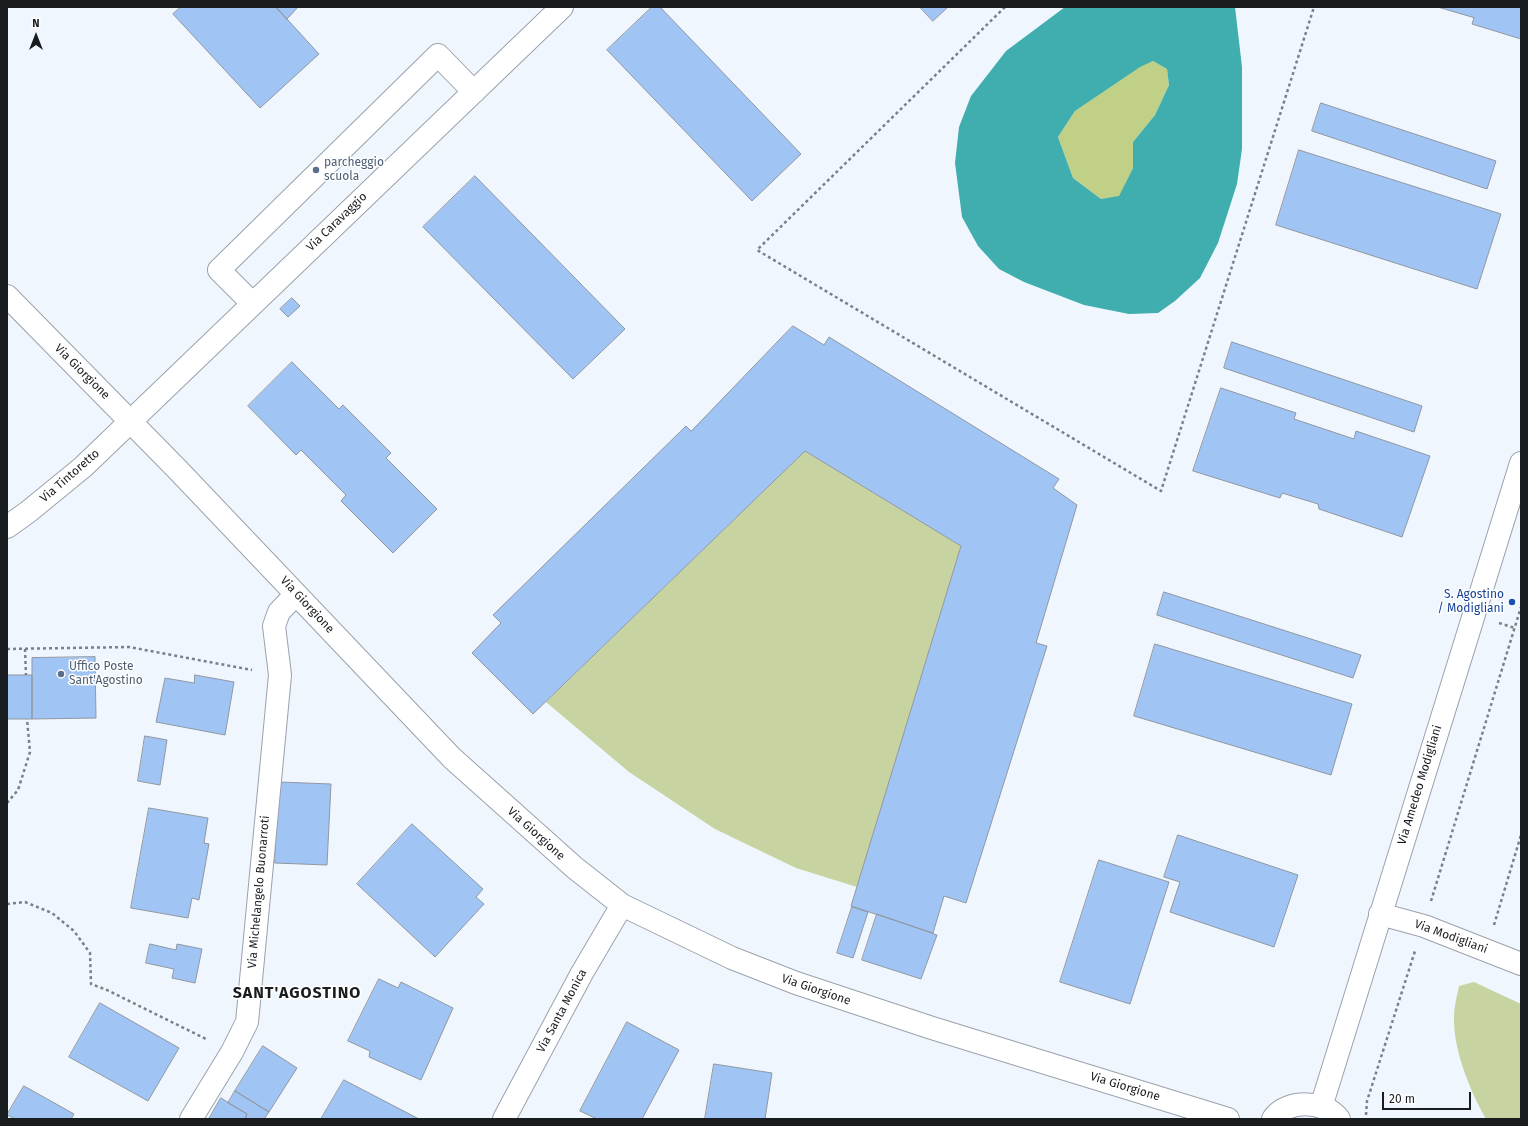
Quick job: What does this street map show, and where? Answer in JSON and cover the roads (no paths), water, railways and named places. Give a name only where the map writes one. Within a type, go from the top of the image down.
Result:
[{"type":"street","name":"Via Caravaggio","points":[[129,421],[562,7]]},
{"type":"street","points":[[252,304],[219,270],[438,55],[474,92]]},
{"type":"street","name":"Via Giorgione","points":[[7,296],[296,594],[452,758],[575,868],[622,905],[732,958],[796,984],[932,1028],[1228,1119]]},
{"type":"street","name":"Via Tintoretto","points":[[7,527],[28,512],[83,467],[129,421]]},
{"type":"street","name":"Via Amedeo Modigliani","points":[[1273,1119],[1289,1108],[1306,1104],[1330,1113],[1380,914],[1521,463]]},
{"type":"street","name":"Via Michelangelo Buonarroti","points":[[191,1119],[232,1052],[247,1022],[280,674],[274,626],[279,612],[296,594]]},
{"type":"street","name":"Via Santa Monica","points":[[504,1119],[582,973],[622,905]]},
{"type":"street","name":"Via Modigliani","points":[[1380,914],[1424,926],[1521,964]]},
{"type":"water","points":[[1065,7],[1235,7],[1242,67],[1242,149],[1237,184],[1218,243],[1200,278],[1175,301],[1158,313],[1129,314],[1084,305],[1024,282],[999,269],[978,246],[962,217],[955,163],[959,127],[971,96],[1006,51]],"holes":[[[1153,61],[1167,69],[1169,85],[1155,115],[1133,142],[1133,168],[1119,196],[1101,199],[1073,178],[1058,137],[1075,111],[1140,67]]]},
{"type":"place","name":"parcheggio scuola","points":[[316,170]]},
{"type":"place","name":"S. Agostino / Modigliani","points":[[1512,602]]},
{"type":"place","name":"Uffico Poste Sant'Agostino","points":[[61,674]]},
{"type":"district","name":"SANT'AGOSTINO","points":[[297,994]]}]
